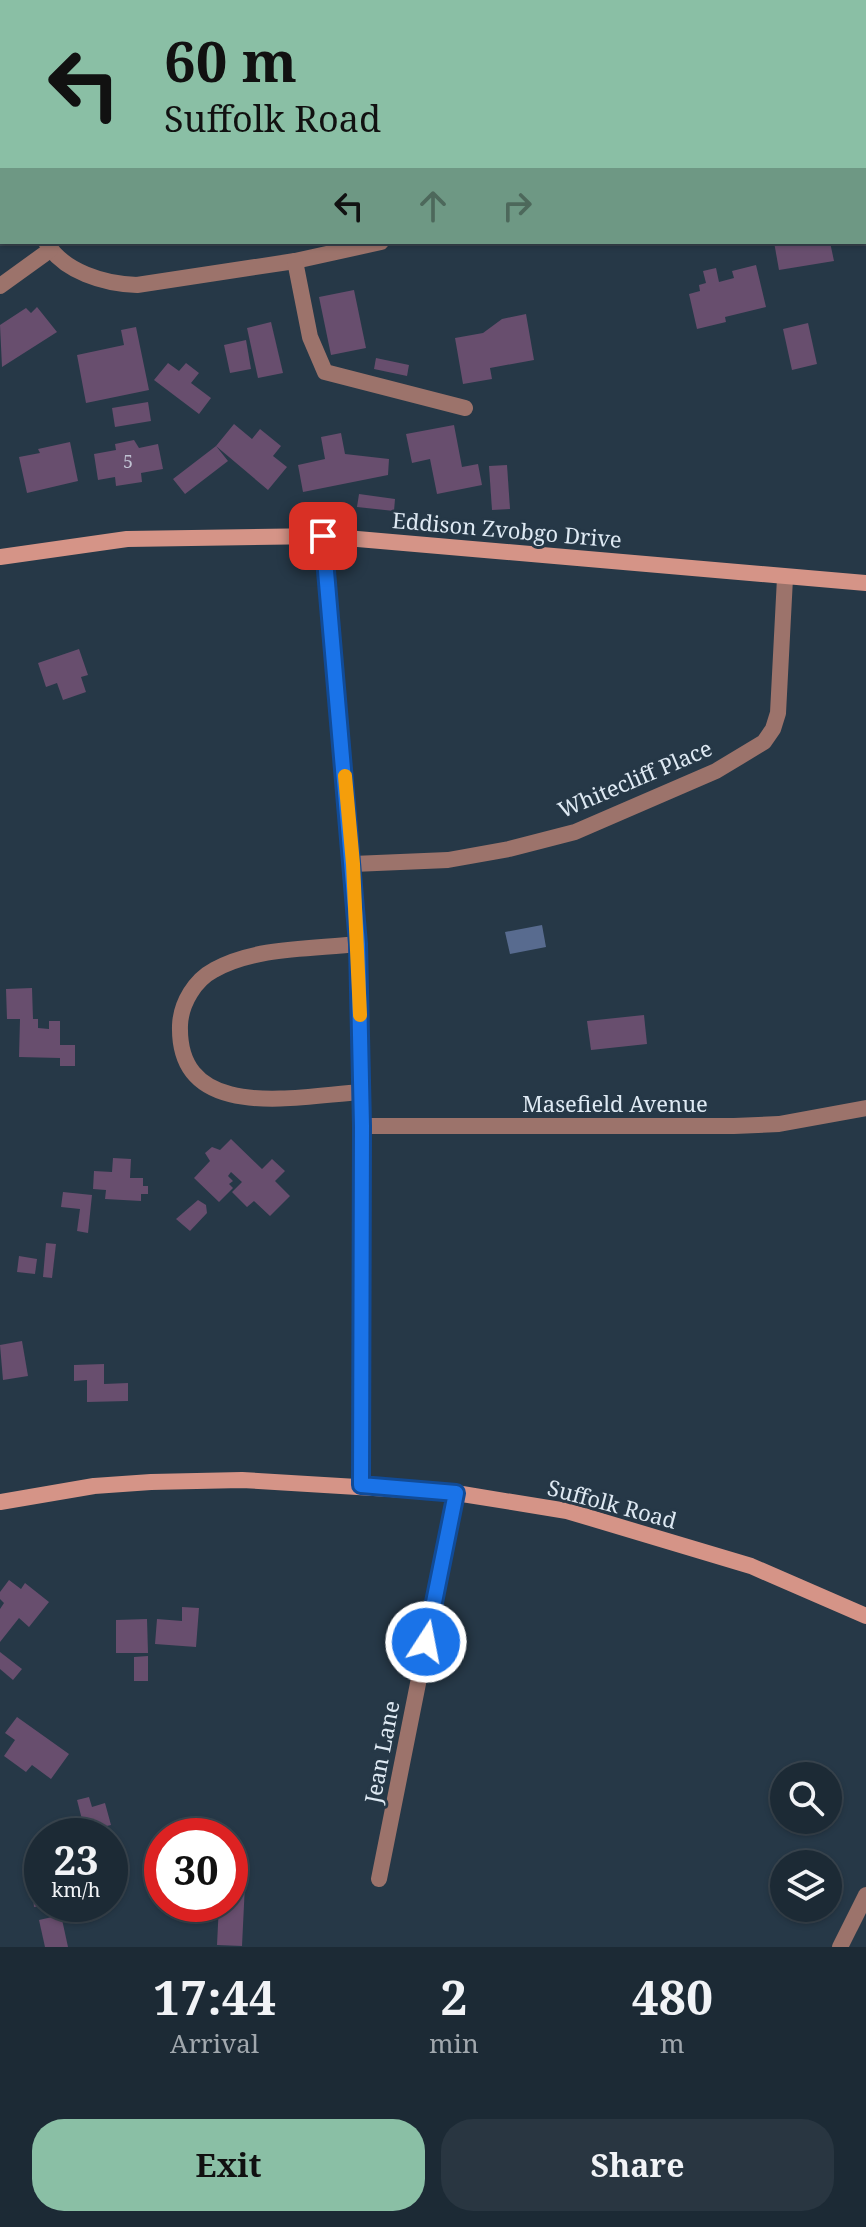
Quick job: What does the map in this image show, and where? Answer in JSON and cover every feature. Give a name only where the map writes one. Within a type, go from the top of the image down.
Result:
[{"type":"street","points":[[0,286],[48,246],[71,265],[111,284],[137,285],[295,261],[372,244]]},
{"type":"street","points":[[295,261],[310,337],[325,372],[465,408]]},
{"type":"street","points":[[323,536],[358,944],[362,1126],[361,1485]]},
{"type":"street","name":"Eddison Zvobgo Drive","points":[[0,557],[127,539],[323,536],[866,583]]},
{"type":"street","name":"Whitecliff Place","points":[[353,864],[448,860],[575,832],[716,771],[764,742],[773,729],[778,713],[785,578]]},
{"type":"street","points":[[358,944],[244,957],[212,970],[193,987],[180,1021],[181,1040],[192,1073],[199,1081],[230,1096],[278,1098],[361,1092]]},
{"type":"street","name":"Masefield Avenue","points":[[362,1126],[734,1126],[779,1124],[866,1108]]},
{"type":"street","name":"Suffolk Road","points":[[0,1502],[94,1486],[242,1480],[456,1493],[567,1511],[725,1558],[751,1566],[866,1616]]},
{"type":"street","name":"Jean Lane","points":[[379,1879],[456,1493]]},
{"type":"street","points":[[840,1947],[866,1895]]},
{"type":"water","points":[[542,925],[546,947],[510,954],[505,932]]},
{"type":"building","points":[[774,244],[830,244],[834,261],[779,270]]},
{"type":"building","points":[[756,265],[766,307],[725,317],[726,322],[697,329],[689,294],[700,291],[699,285],[706,283],[703,271],[716,268],[719,282],[734,278],[732,271]]},
{"type":"building","points":[[354,290],[366,348],[331,355],[319,297]]},
{"type":"building","points":[[37,307],[57,332],[2,367],[0,325],[26,308],[31,313]]},
{"type":"building","points":[[526,314],[534,360],[490,368],[492,379],[463,384],[455,338],[483,333],[502,319]]},
{"type":"building","points":[[271,322],[283,373],[258,378],[247,328]]},
{"type":"building","points":[[808,323],[817,364],[792,370],[783,329]]},
{"type":"building","points":[[136,327],[149,390],[86,403],[77,355],[124,345],[121,330]]},
{"type":"building","points":[[246,340],[251,369],[230,373],[224,345]]},
{"type":"building","points":[[376,358],[409,365],[407,376],[374,369]]},
{"type":"building","points":[[168,363],[179,371],[186,363],[199,373],[191,383],[211,398],[199,414],[154,380]]},
{"type":"building","points":[[148,402],[151,421],[115,427],[112,408]]},
{"type":"building","points":[[234,424],[252,439],[260,429],[281,446],[273,456],[287,467],[268,490],[216,446]]},
{"type":"building","points":[[454,425],[462,467],[478,464],[482,485],[437,494],[430,459],[412,463],[406,434]]},
{"type":"building","points":[[341,433],[345,454],[389,459],[388,475],[303,492],[298,465],[325,459],[321,437]]},
{"type":"building","points":[[134,440],[139,448],[158,444],[163,469],[141,473],[142,482],[116,486],[115,477],[98,480],[94,454],[116,450],[115,444]]},
{"type":"building","points":[[70,442],[78,481],[27,493],[19,457]]},
{"type":"building","points":[[216,446],[228,461],[185,494],[173,479]]},
{"type":"building","points":[[507,465],[510,509],[492,510],[489,466]]},
{"type":"building","points":[[359,494],[395,499],[394,511],[357,507]]},
{"type":"building","points":[[79,649],[88,675],[81,677],[86,692],[63,700],[57,683],[46,687],[38,663]]},
{"type":"building","points":[[32,988],[33,1019],[38,1019],[38,1028],[49,1029],[49,1021],[60,1021],[60,1045],[75,1045],[75,1066],[60,1066],[60,1058],[19,1057],[20,1019],[7,1019],[6,989]]},
{"type":"building","points":[[644,1015],[647,1044],[591,1050],[587,1021]]},
{"type":"building","points":[[231,1139],[262,1169],[272,1159],[285,1171],[275,1181],[290,1196],[270,1216],[254,1201],[247,1207],[232,1192],[242,1182],[231,1172],[228,1176],[233,1181],[229,1184],[233,1188],[219,1202],[194,1178],[210,1161],[205,1153],[212,1147],[220,1150]]},
{"type":"building","points":[[113,1158],[131,1159],[130,1178],[143,1178],[143,1186],[148,1186],[148,1194],[141,1194],[141,1201],[105,1199],[106,1190],[93,1189],[94,1171],[112,1172]]},
{"type":"building","points":[[63,1192],[92,1195],[88,1233],[77,1231],[80,1209],[61,1207]]},
{"type":"building","points":[[198,1200],[206,1205],[207,1213],[190,1231],[176,1219]]},
{"type":"building","points":[[46,1243],[56,1244],[52,1278],[43,1277]]},
{"type":"building","points":[[19,1256],[37,1259],[35,1274],[17,1272]]},
{"type":"building","points":[[22,1341],[28,1376],[3,1380],[0,1345]]},
{"type":"building","points":[[104,1364],[104,1384],[128,1383],[128,1401],[87,1402],[87,1380],[74,1381],[74,1365]]},
{"type":"building","points":[[9,1580],[21,1589],[25,1583],[49,1602],[29,1627],[19,1618],[0,1642],[0,1609],[4,1603],[0,1592]]},
{"type":"building","points":[[182,1607],[199,1608],[196,1647],[155,1644],[157,1619],[182,1621]]},
{"type":"building","points":[[147,1619],[148,1653],[116,1653],[116,1620]]},
{"type":"building","points":[[0,1652],[22,1669],[13,1680],[0,1669]]},
{"type":"building","points":[[148,1656],[148,1681],[134,1681],[134,1657]]},
{"type":"building","points":[[17,1717],[69,1754],[51,1779],[32,1765],[26,1772],[4,1756],[15,1740],[5,1733]]},
{"type":"building","points":[[89,1797],[92,1807],[105,1803],[109,1818],[82,1818],[77,1800]]},
{"type":"building","points":[[39,1922],[63,1922],[68,1947],[45,1947]]},
{"type":"building","points":[[218,1922],[243,1922],[242,1946],[217,1945]]},
{"type":"slow traffic","points":[[345,776],[353,864],[360,1015]]},
{"type":"route","points":[[323,536],[358,944],[362,1126],[361,1485],[456,1493],[426,1642]]}]
